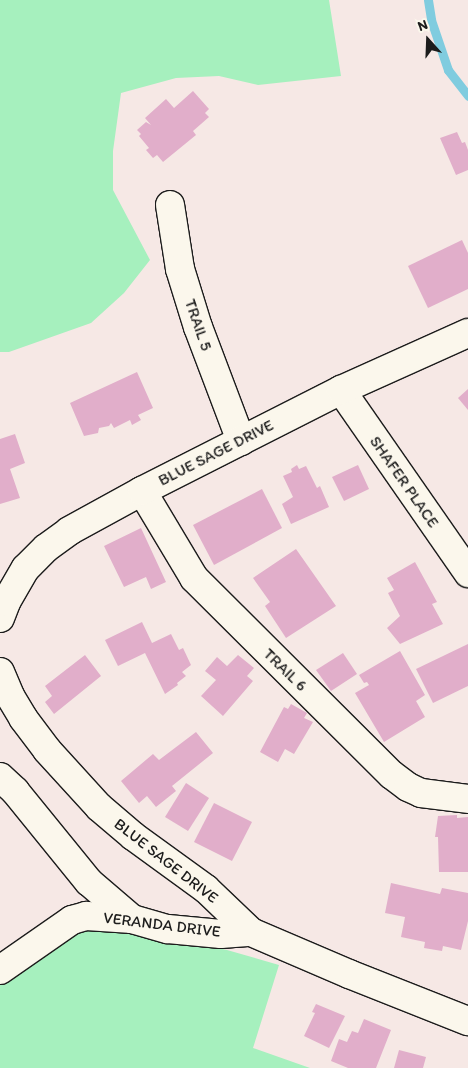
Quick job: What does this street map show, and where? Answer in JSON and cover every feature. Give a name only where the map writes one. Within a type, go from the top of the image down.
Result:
[{"type":"street","name":"TRAIL 5","points":[[170,205],[180,269],[198,327],[241,440]]},
{"type":"street","name":"BLUE SAGE DRIVE","points":[[0,618],[6,602],[26,568],[46,548],[69,531],[142,491],[341,390],[468,333]]},
{"type":"street","name":"SHAFER PLACE","points":[[341,390],[468,573]]},
{"type":"street","name":"TRAIL 6","points":[[142,491],[194,578],[392,775],[408,788],[421,793],[468,799]]},
{"type":"street","name":"BLUE SAGE DRIVE","points":[[0,672],[10,696],[23,718],[47,750],[99,807],[121,827],[206,889],[251,932],[348,974],[468,1021]]},
{"type":"street","points":[[0,777],[16,791],[89,882],[132,919]]},
{"type":"street","name":"VERANDA DRIVE","points":[[0,970],[72,920],[86,916],[132,919],[168,929],[221,934],[251,932]]},
{"type":"green space","points":[[0,0],[329,0],[341,76],[258,85],[219,76],[176,78],[121,93],[113,151],[113,190],[150,260],[124,293],[91,323],[9,352],[0,352]]},
{"type":"green space","points":[[122,927],[227,950],[279,965],[253,1048],[310,1068],[0,1068],[0,983],[69,934],[94,928]]},
{"type":"building","points":[[193,91],[209,109],[205,113],[209,117],[193,131],[196,135],[163,162],[157,155],[153,158],[146,150],[149,148],[139,136],[141,134],[137,130],[146,122],[151,125],[145,118],[166,99],[174,108]]},
{"type":"building","points":[[457,132],[462,143],[465,142],[468,150],[468,170],[456,175],[440,138]]},
{"type":"building","points":[[462,240],[468,253],[468,289],[428,308],[408,266]]},
{"type":"building","points":[[137,372],[153,408],[138,415],[141,420],[132,425],[130,420],[114,428],[111,423],[109,426],[99,428],[98,433],[84,436],[70,403]]},
{"type":"building","points":[[468,389],[468,410],[458,398]]},
{"type":"building","points":[[15,434],[25,463],[10,469],[20,498],[0,504],[0,439]]},
{"type":"building","points":[[297,465],[299,469],[306,466],[317,488],[320,486],[329,507],[291,524],[282,504],[293,497],[283,476],[292,472],[291,469]]},
{"type":"building","points":[[358,465],[369,489],[344,501],[332,477]]},
{"type":"building","points":[[262,489],[282,528],[214,565],[193,525]]},
{"type":"building","points":[[141,528],[166,582],[151,589],[146,577],[124,587],[104,546]]},
{"type":"building","points":[[296,549],[336,606],[286,638],[265,606],[270,602],[253,578]]},
{"type":"building","points":[[415,562],[437,602],[432,604],[443,624],[400,644],[387,628],[400,616],[388,593],[394,590],[387,578]]},
{"type":"building","points":[[142,622],[152,643],[171,634],[179,650],[183,648],[191,665],[182,672],[186,676],[177,683],[178,685],[165,694],[145,653],[118,666],[105,640]]},
{"type":"building","points":[[468,644],[468,686],[433,703],[416,669]]},
{"type":"building","points":[[400,651],[425,695],[416,701],[425,717],[384,742],[355,693],[369,685],[367,682],[364,683],[359,675]]},
{"type":"building","points":[[343,653],[357,674],[331,691],[316,670]]},
{"type":"building","points":[[85,655],[101,676],[54,714],[45,702],[52,696],[45,686]]},
{"type":"building","points":[[238,655],[254,668],[247,676],[253,681],[223,716],[201,696],[216,680],[205,671],[217,657],[227,666]]},
{"type":"building","points":[[291,704],[307,713],[304,718],[313,722],[294,754],[285,749],[278,762],[260,752],[284,707],[288,709]]},
{"type":"building","points":[[196,732],[213,753],[172,786],[176,791],[156,807],[147,796],[139,803],[121,781],[153,754],[159,760]]},
{"type":"building","points":[[186,783],[209,798],[188,831],[165,817]]},
{"type":"building","points":[[214,803],[252,822],[232,861],[194,842]]},
{"type":"building","points":[[457,815],[457,818],[468,817],[468,872],[439,872],[438,837],[435,837],[438,816]]},
{"type":"building","points":[[391,883],[440,894],[442,888],[468,893],[468,921],[461,950],[443,946],[442,951],[424,948],[425,942],[401,937],[405,917],[385,913]]},
{"type":"building","points":[[316,1004],[345,1016],[329,1048],[304,1036],[315,1013],[312,1012]]},
{"type":"building","points":[[364,1019],[391,1030],[376,1068],[348,1068],[331,1061],[339,1039],[347,1042],[352,1031],[358,1033]]},
{"type":"building","points":[[399,1050],[426,1057],[423,1068],[394,1068]]},
{"type":"waterway","points":[[428,0],[431,20],[448,70],[468,96]]}]
